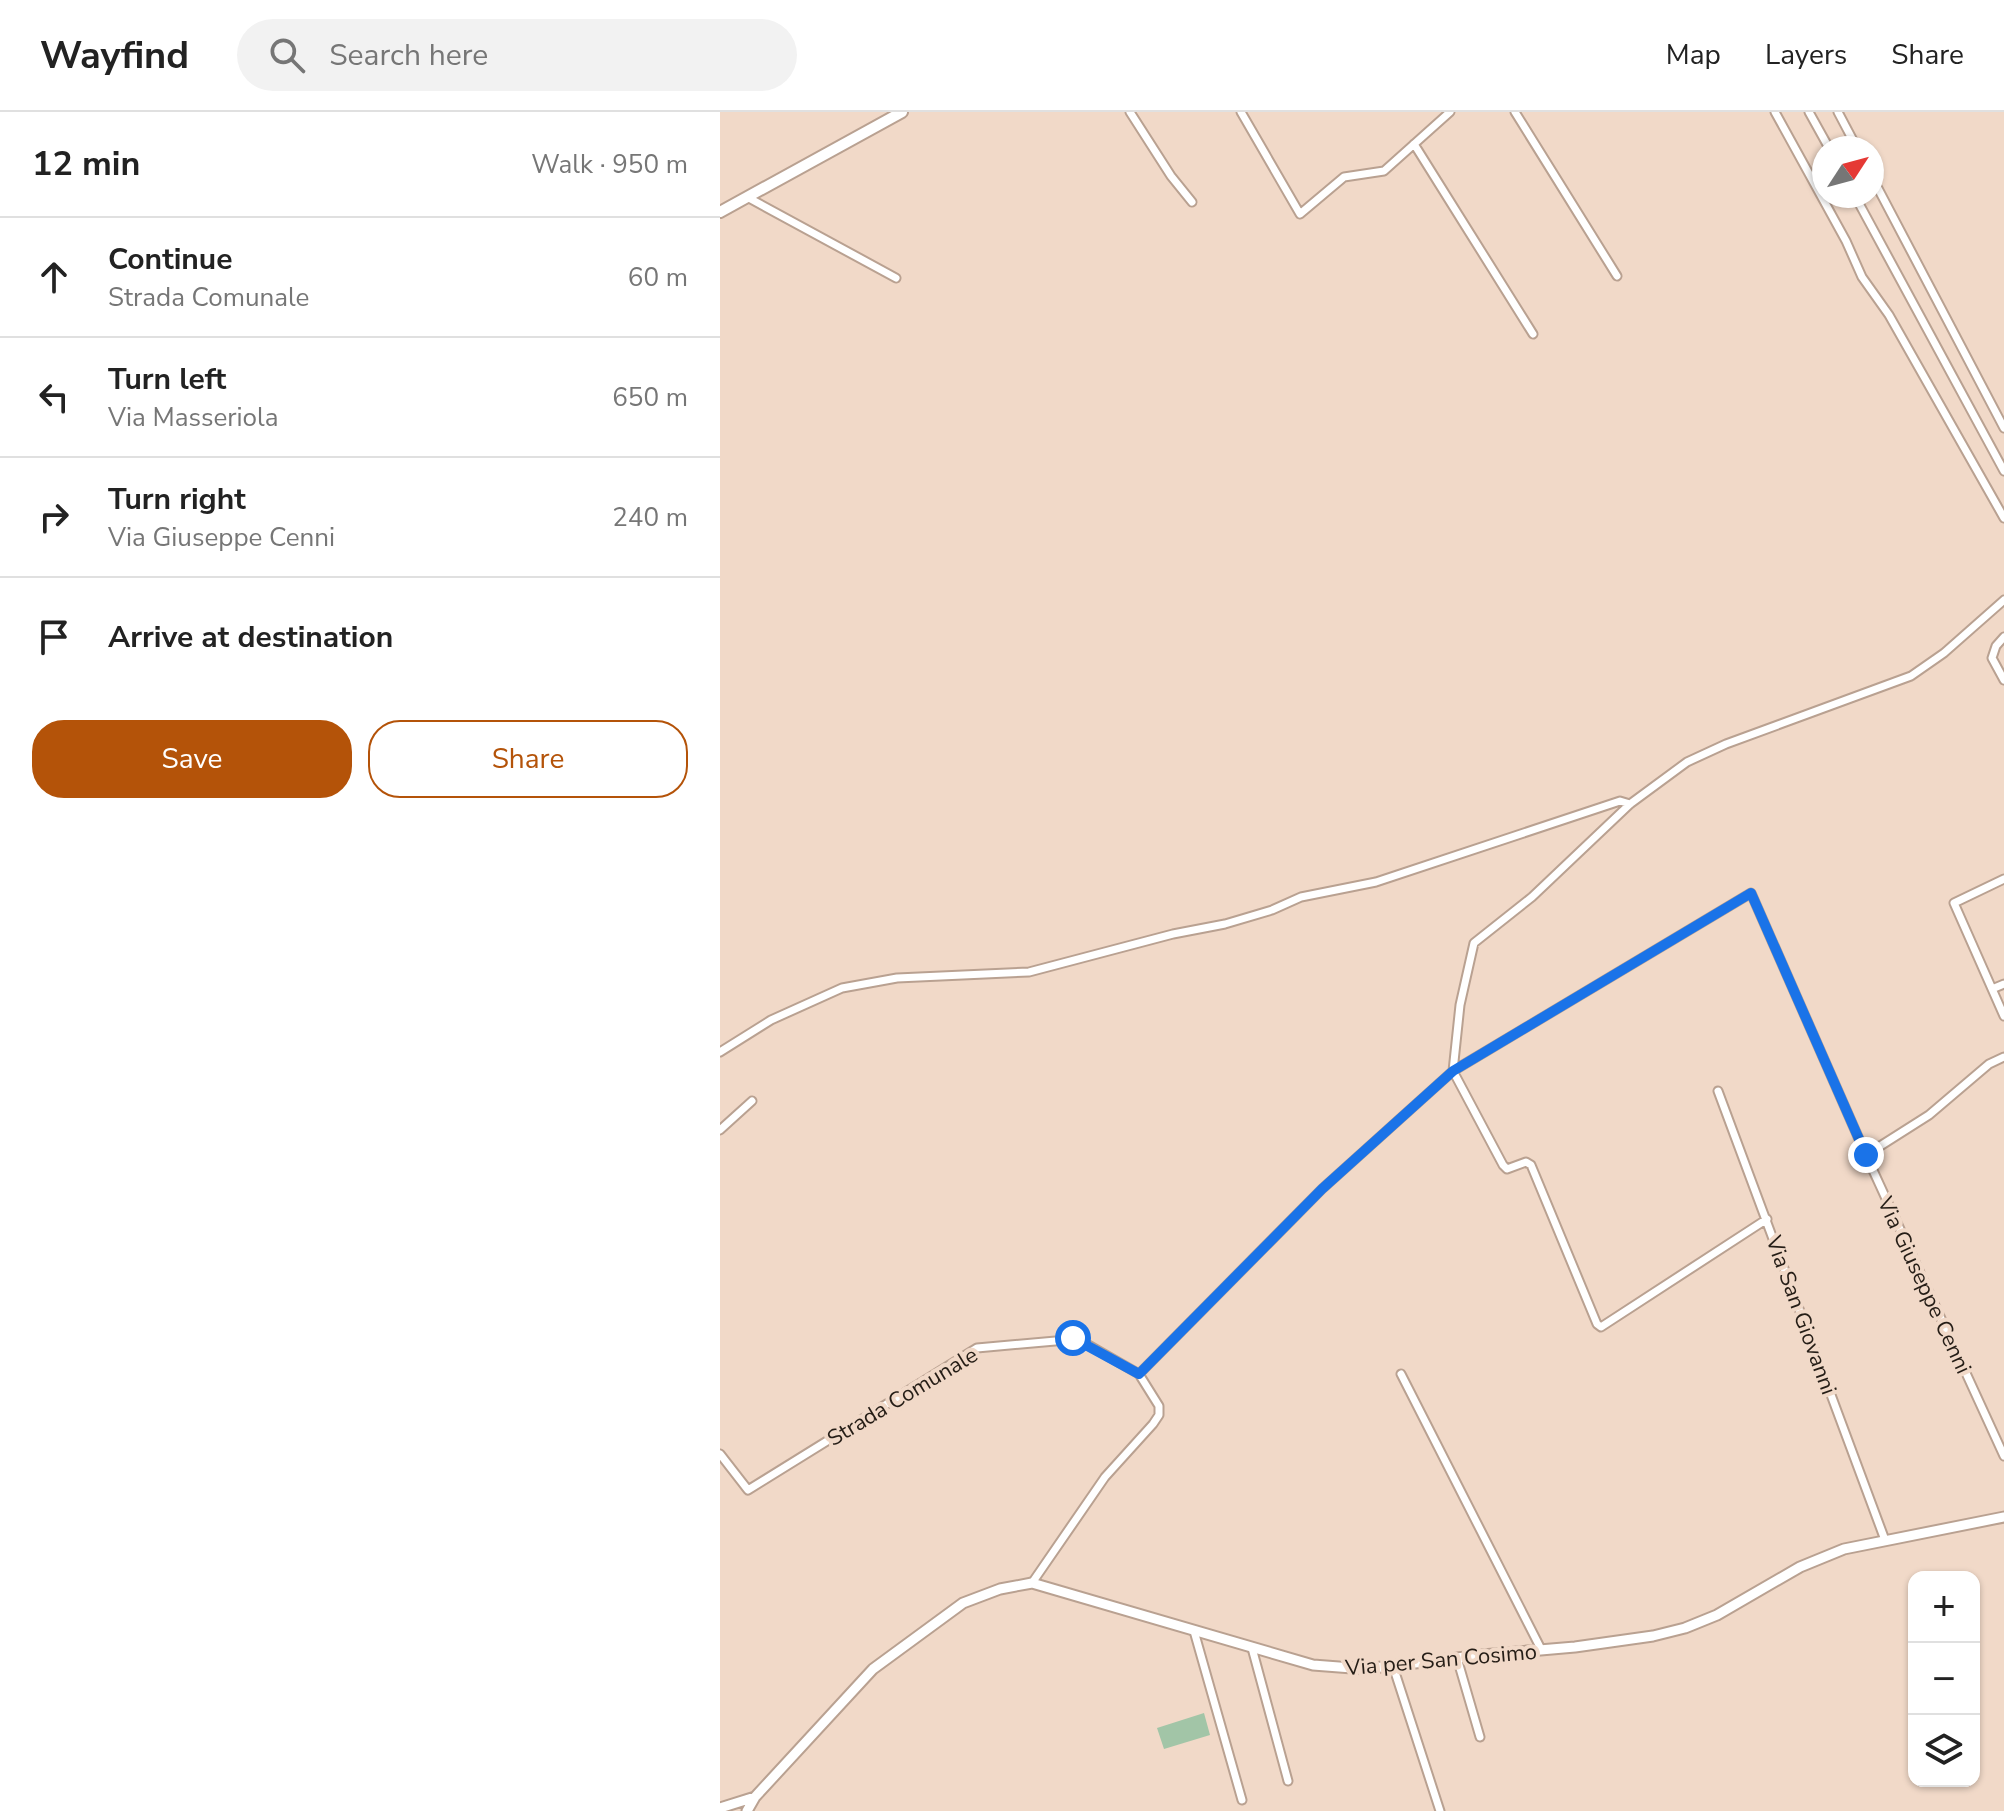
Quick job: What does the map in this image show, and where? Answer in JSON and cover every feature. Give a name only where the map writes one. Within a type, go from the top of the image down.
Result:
[{"type":"main road","points":[[720,212],[902,112]]},
{"type":"street","points":[[1130,112],[1171,176],[1192,202]]},
{"type":"street","points":[[1241,112],[1300,214],[1344,177],[1384,171],[1450,112]]},
{"type":"street","points":[[1515,112],[1617,276]]},
{"type":"street","points":[[1775,112],[1846,241],[1862,277],[1889,315],[2004,518]]},
{"type":"street","points":[[1809,112],[1822,136]]},
{"type":"street","points":[[1838,112],[1851,136]]},
{"type":"street","points":[[1414,144],[1533,334]]},
{"type":"street","points":[[747,197],[896,278]]},
{"type":"street","points":[[1884,200],[2004,428]]},
{"type":"street","points":[[1862,208],[2004,471]]},
{"type":"street","points":[[1767,1219],[1601,1327],[1597,1324],[1531,1165],[1526,1162],[1507,1169],[1503,1165],[1453,1071],[1460,1005],[1474,943],[1532,897],[1630,804],[1687,762],[1726,744],[1911,676],[1944,653],[2004,600]]},
{"type":"street","points":[[2004,637],[1996,646],[1992,658],[2004,680]]},
{"type":"street","points":[[720,1052],[771,1020],[842,988],[897,978],[1029,972],[1173,934],[1225,924],[1272,910],[1301,897],[1376,882],[1620,801],[1630,804]]},
{"type":"street","points":[[2004,879],[1954,903],[2004,1016]]},
{"type":"street","name":"Via Giuseppe Cenni","points":[[1453,1071],[1751,893],[1866,1155],[2004,1456]]},
{"type":"street","points":[[1992,989],[2004,984]]},
{"type":"street","points":[[1866,1155],[1929,1115],[1989,1064],[2004,1057]]},
{"type":"street","points":[[1032,1583],[1105,1477],[1159,1415],[1159,1406],[1139,1374],[1322,1189],[1453,1071]]},
{"type":"street","name":"Via San Giovanni","points":[[1718,1091],[1885,1540]]},
{"type":"street","points":[[720,1130],[752,1101]]},
{"type":"street","name":"Strada Comunale","points":[[721,1459],[748,1490],[977,1348],[1073,1338],[1139,1374]]},
{"type":"street","points":[[1401,1374],[1541,1649]]},
{"type":"street","name":"Via per San Cosimo","points":[[747,1811],[755,1797],[873,1669],[963,1603],[1000,1589],[1032,1583],[1328,1668],[1365,1669],[1653,1636],[1717,1615],[1800,1567],[1844,1549],[2004,1517]]},
{"type":"street","points":[[1194,1631],[1242,1800]]},
{"type":"street","points":[[1252,1648],[1288,1781]]},
{"type":"street","points":[[1457,1658],[1480,1737]]},
{"type":"street","points":[[1393,1666],[1440,1811]]},
{"type":"street","points":[[720,1808],[755,1797]]},
{"type":"green space","points":[[1204,1713],[1210,1735],[1164,1749],[1157,1728]]},
{"type":"route","points":[[1073,1338],[1139,1374],[1322,1189],[1453,1071],[1751,893],[1866,1155]]}]
